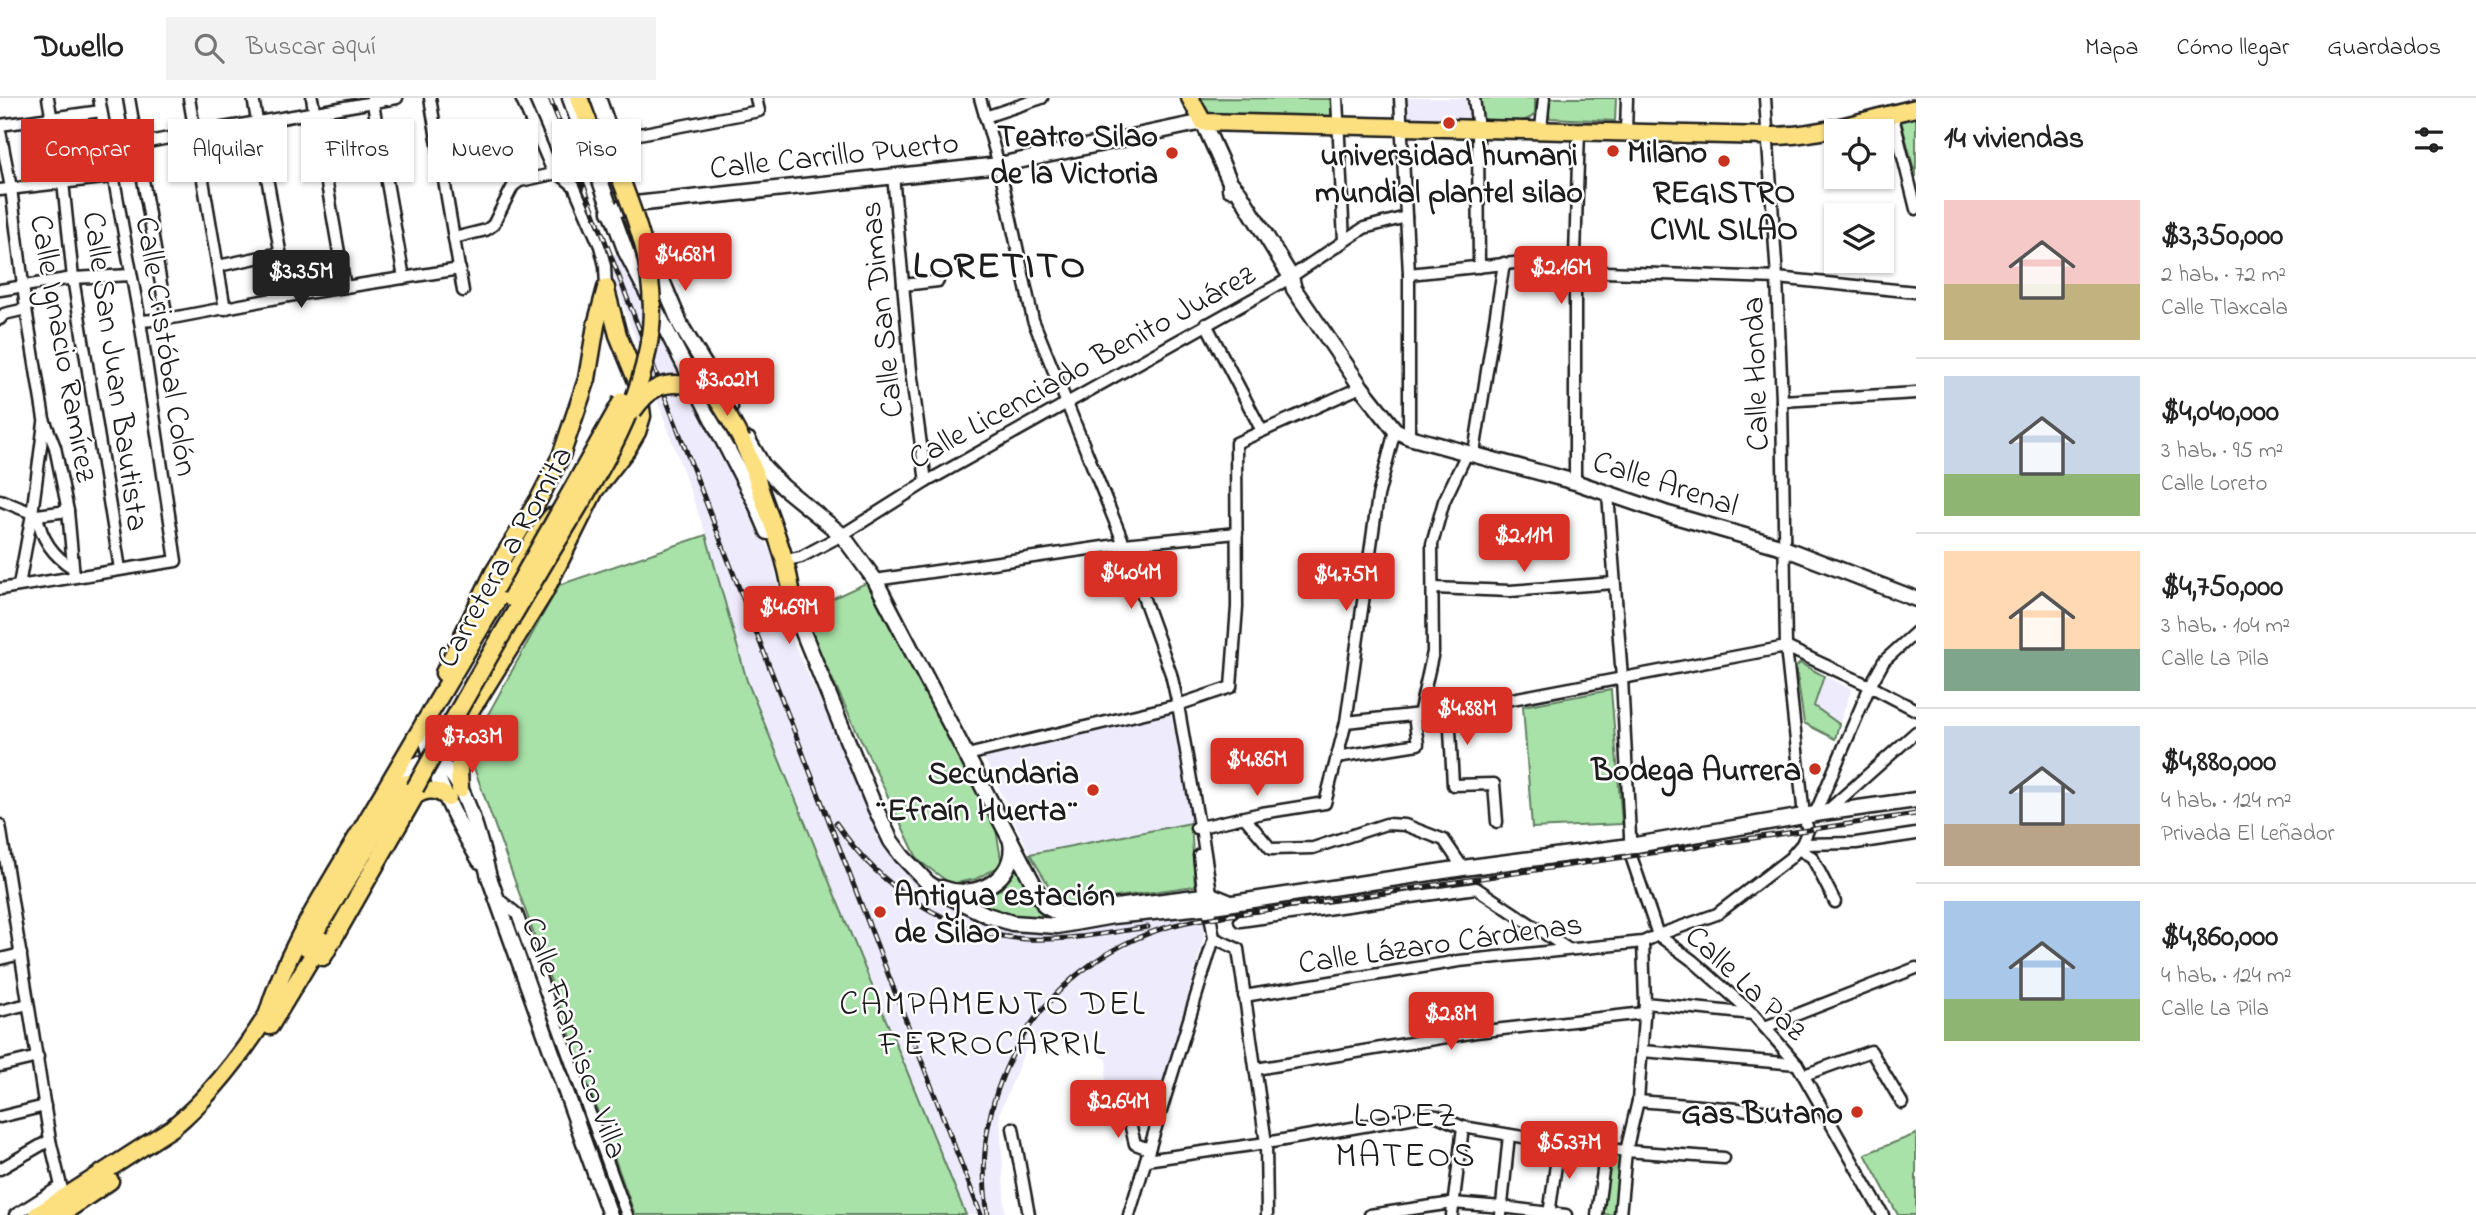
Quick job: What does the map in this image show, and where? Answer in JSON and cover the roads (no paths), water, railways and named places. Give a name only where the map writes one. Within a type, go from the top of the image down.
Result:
[{"type":"main road","points":[[579,98],[591,119]]},
{"type":"main road","points":[[589,98],[597,119]]},
{"type":"main road","points":[[1190,98],[1203,122],[1767,136],[1790,136],[1820,131],[1916,108]]},
{"type":"main road","name":"Carretera a Romita","points":[[64,1201],[85,1198],[176,1136],[227,1084],[271,1018],[306,947],[405,782],[625,395],[639,346],[642,286],[638,256],[617,182]]},
{"type":"main road","name":"Carretera a Romita","points":[[405,782],[476,679],[621,428],[648,351],[652,305],[641,234],[621,182]]},
{"type":"main road","points":[[439,699],[443,711],[450,715],[458,716],[473,707],[544,593],[595,490],[627,449],[640,424],[642,405],[638,384],[618,335],[606,288]]},
{"type":"main road","points":[[405,782],[424,721],[454,651],[480,597],[539,499],[566,444],[587,379],[596,324],[606,288]]},
{"type":"main road","points":[[621,428],[645,395],[664,384],[677,384],[712,393],[743,437],[774,523],[792,586],[793,609]]},
{"type":"main road","points":[[271,1018],[296,998],[324,955],[415,796],[428,790],[454,793],[457,759],[483,684],[565,542],[592,481]]},
{"type":"main road","points":[[424,721],[535,538],[563,505]]},
{"type":"main road","name":"Carretera a Romita","points":[[37,1215],[64,1201],[186,1117],[227,1074],[271,1018]]},
{"type":"street","name":"Calle San Juan Bautista","points":[[48,98],[51,119]]},
{"type":"street","name":"Calle Cristóbal Colón","points":[[99,98],[102,119]]},
{"type":"street","points":[[129,98],[133,119]]},
{"type":"street","points":[[189,98],[192,119]]},
{"type":"street","points":[[253,98],[257,119]]},
{"type":"street","points":[[312,98],[345,287]]},
{"type":"street","points":[[270,119],[372,100],[397,98]]},
{"type":"street","points":[[429,98],[463,291]]},
{"type":"street","points":[[521,98],[530,119]]},
{"type":"street","points":[[569,98],[626,252],[763,466],[783,487],[842,535],[875,580],[1045,906],[1058,920]]},
{"type":"street","points":[[598,98],[602,119]]},
{"type":"street","points":[[641,141],[759,111],[756,98]]},
{"type":"street","points":[[980,98],[999,165],[1033,320],[1124,544],[1171,674],[1198,825],[1214,938],[1129,1215]]},
{"type":"street","points":[[985,117],[1042,98]]},
{"type":"street","points":[[1337,98],[1344,241]]},
{"type":"street","points":[[1401,98],[1409,274],[1409,437]]},
{"type":"street","points":[[1474,98],[1478,129],[1479,267]]},
{"type":"street","points":[[1542,130],[1544,98]]},
{"type":"street","points":[[1626,133],[1628,98]]},
{"type":"street","name":"Calle Honda","points":[[1765,98],[1782,401],[1786,647],[1815,814]]},
{"type":"street","points":[[372,100],[404,278]]},
{"type":"street","points":[[51,119],[101,111]]},
{"type":"street","points":[[1892,113],[1916,209]]},
{"type":"street","points":[[1198,825],[1325,803],[1346,722],[1378,496],[1395,430],[1361,387],[1289,283],[1230,182],[1203,122]]},
{"type":"street","name":"Calle Carrillo Puerto","points":[[610,212],[635,204],[999,165],[1203,122]]},
{"type":"street","points":[[0,125],[21,123]]},
{"type":"street","name":"Calle Ignacio Ramírez","points":[[0,131],[5,189],[44,419],[55,447],[68,511],[74,572]]},
{"type":"street","points":[[1576,482],[1575,254],[1579,131]]},
{"type":"street","points":[[538,139],[552,168]]},
{"type":"street","points":[[454,238],[486,230],[493,225],[508,192],[520,181],[552,174]]},
{"type":"street","name":"Calle San Dimas","points":[[893,175],[911,371],[926,481]]},
{"type":"street","name":"Calle San Juan Bautista","points":[[63,182],[73,278],[120,569]]},
{"type":"street","points":[[5,189],[63,182]]},
{"type":"street","name":"Calle Cristóbal Colón","points":[[113,182],[139,321],[176,561],[120,569]]},
{"type":"street","points":[[144,182],[167,319]]},
{"type":"street","points":[[203,182],[225,309]]},
{"type":"street","points":[[268,182],[288,296]]},
{"type":"street","points":[[571,182],[600,246],[606,288]]},
{"type":"street","points":[[624,182],[635,204],[674,329],[778,554],[783,583],[793,609],[882,823],[902,856],[928,883],[987,915],[1012,923],[1113,916],[1230,902],[1630,846],[1815,814],[1916,800]]},
{"type":"street","name":"Calle Licenciado Benito Juárez","points":[[782,555],[791,559],[801,557],[842,535],[926,481],[1065,402],[1206,324],[1289,283],[1364,228],[1406,216]]},
{"type":"street","points":[[626,252],[649,248]]},
{"type":"street","points":[[218,267],[280,253]]},
{"type":"street","points":[[1409,274],[1571,257],[1575,254]]},
{"type":"street","points":[[1337,757],[1418,744],[1416,715],[1433,652],[1432,544],[1444,501],[1471,452],[1504,263]]},
{"type":"street","points":[[139,321],[167,319],[288,296],[460,269]]},
{"type":"street","points":[[1576,271],[1777,278],[1916,292]]},
{"type":"street","points":[[0,290],[73,278],[131,275]]},
{"type":"street","points":[[903,285],[938,281]]},
{"type":"street","points":[[0,319],[4,314],[26,309]]},
{"type":"street","points":[[1206,324],[1262,431]]},
{"type":"street","points":[[967,755],[1178,705],[1231,687],[1237,607],[1236,443],[1361,387]]},
{"type":"street","points":[[1782,401],[1916,393]]},
{"type":"street","points":[[19,585],[34,515],[44,419]]},
{"type":"street","name":"Calle Arenal","points":[[1395,430],[1409,437],[1576,482],[1784,549],[1916,599]]},
{"type":"street","points":[[725,443],[731,435],[738,432],[743,437]]},
{"type":"street","points":[[1608,494],[1622,678],[1631,856],[1658,935]]},
{"type":"street","points":[[0,500],[34,515],[68,511]]},
{"type":"street","points":[[34,515],[58,559],[74,572]]},
{"type":"street","points":[[875,580],[1124,544],[1237,533]]},
{"type":"street","points":[[0,589],[74,572],[120,569]]},
{"type":"street","points":[[1434,588],[1510,590],[1614,583]]},
{"type":"street","points":[[1800,847],[1870,686],[1884,661],[1916,632]]},
{"type":"street","points":[[1346,722],[1449,711],[1786,647],[1916,710]]},
{"type":"street","points":[[1449,711],[1453,785],[1494,784],[1497,822]]},
{"type":"street","name":"Calle Francisco Villa","points":[[424,721],[426,739],[434,764],[454,793],[466,837],[489,877],[497,898],[610,1215]]},
{"type":"street","points":[[1815,814],[1916,732]]},
{"type":"street","points":[[405,782],[415,764],[434,764]]},
{"type":"street","points":[[1244,818],[1271,849],[1313,848],[1387,824],[1405,825],[1444,840],[1463,868]]},
{"type":"street","points":[[0,825],[50,1140],[64,1201],[15,1215]]},
{"type":"street","points":[[1800,847],[1856,843],[1916,834]]},
{"type":"street","points":[[928,883],[963,892],[989,885],[1003,876],[1010,864],[1013,849],[1011,838]]},
{"type":"street","points":[[1800,847],[1812,857],[1835,902]]},
{"type":"street","name":"Calle Lázaro Cárdenas","points":[[1244,996],[1459,961],[1643,942],[1717,914],[1790,858],[1800,847]]},
{"type":"street","points":[[1240,920],[1476,888],[1568,949]]},
{"type":"street","points":[[497,898],[517,914],[627,1215]]},
{"type":"street","points":[[0,908],[12,905]]},
{"type":"street","name":"Calle La Paz","points":[[1658,935],[1693,961],[1753,1014],[1797,1064],[1883,1215]]},
{"type":"street","points":[[1214,938],[1238,949],[1266,1143],[1267,1215]]},
{"type":"street","points":[[1620,1215],[1626,1151],[1638,1101],[1645,1008],[1643,942]]},
{"type":"street","points":[[0,959],[21,954]]},
{"type":"street","points":[[1765,1027],[1916,968]]},
{"type":"street","points":[[0,1011],[28,1004]]},
{"type":"street","points":[[1256,1069],[1476,1032],[1645,1008],[1753,1014]]},
{"type":"street","points":[[1642,1051],[1797,1064]]},
{"type":"street","points":[[1804,1075],[1871,1051],[1902,1103]]},
{"type":"street","points":[[0,1066],[38,1057]]},
{"type":"street","points":[[1107,1098],[1128,1115],[1135,1144],[1149,1149]]},
{"type":"street","points":[[1638,1101],[1775,1112]]},
{"type":"street","points":[[0,1117],[45,1106]]},
{"type":"street","points":[[1146,1160],[1266,1143],[1427,1115],[1437,1116],[1463,1127],[1559,1143],[1724,1158]]},
{"type":"street","points":[[1452,1215],[1463,1127]]},
{"type":"street","points":[[1013,1128],[1028,1215]]},
{"type":"street","points":[[1501,1211],[1510,1135]]},
{"type":"street","points":[[0,1169],[50,1140]]},
{"type":"street","points":[[1549,1214],[1559,1143]]},
{"type":"street","points":[[1597,1215],[1606,1149]]},
{"type":"street","points":[[1370,1215],[1453,1203],[1501,1211],[1566,1215]]},
{"type":"railway","points":[[550,98],[981,1215]]},
{"type":"railway","points":[[988,1215],[984,1163],[991,1113],[1007,1067],[1031,1024],[1063,987],[1102,957],[1147,934],[1197,920],[1916,814]]},
{"type":"railway","points":[[836,823],[853,846],[894,887],[943,917],[969,928],[1026,939],[1057,939],[1148,927]]},
{"type":"place","name":"universidad humani mundial plantel silao","points":[[1449,123]]},
{"type":"place","name":"Milano","points":[[1613,151]]},
{"type":"place","name":"Teatro Silao de la Victoria","points":[[1172,153]]},
{"type":"place","name":"REGISTRO CIVIL SILAO","points":[[1724,161]]},
{"type":"place","name":"Bodega Aurrera","points":[[1815,769]]},
{"type":"place","name":"Secundaria ¨Efraín Huerta¨","points":[[1093,790]]},
{"type":"place","name":"Antigua estación de Silao","points":[[880,912]]},
{"type":"place","name":"Gas Butano","points":[[1857,1112]]},
{"type":"district","name":"LORETITO","points":[[1000,264]]},
{"type":"district","name":"CAMPAMENTO DEL FERROCARRIL","points":[[993,1022]]},
{"type":"district","name":"LOPEZ MATEOS","points":[[1406,1134]]}]
